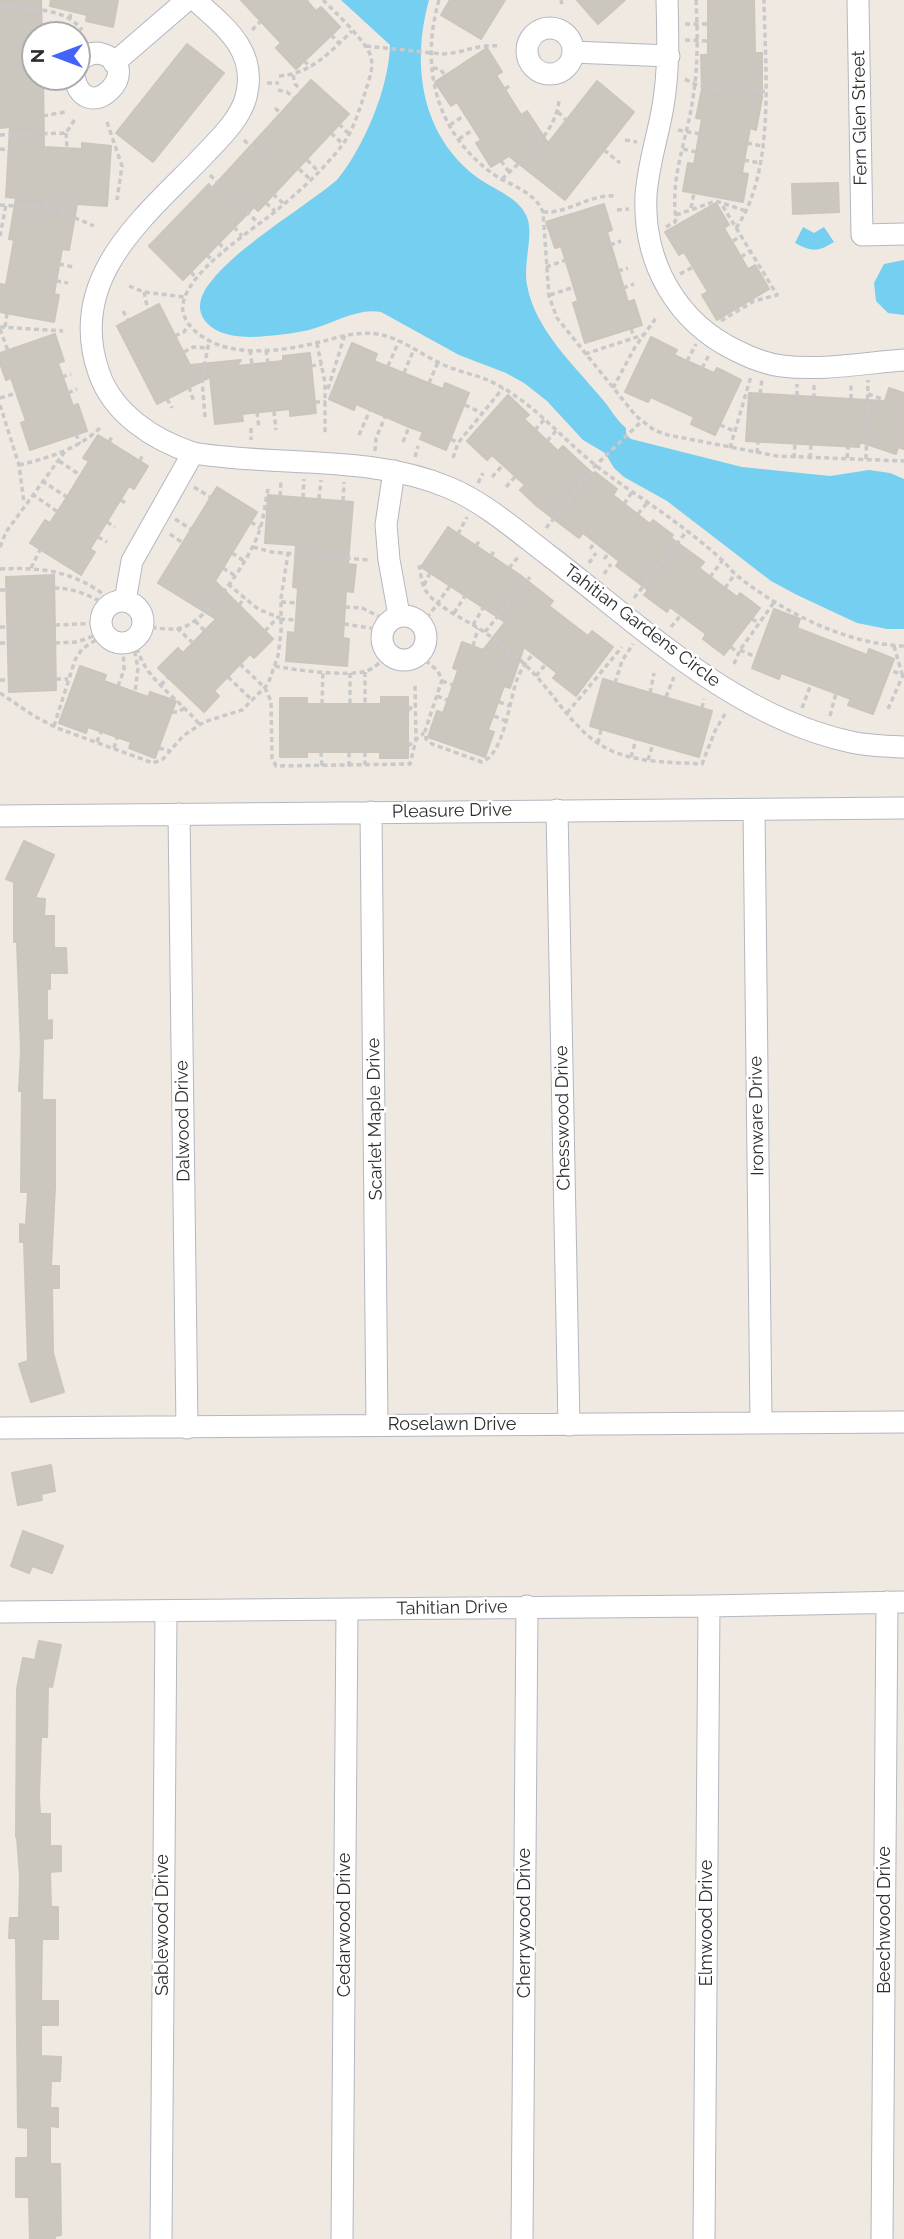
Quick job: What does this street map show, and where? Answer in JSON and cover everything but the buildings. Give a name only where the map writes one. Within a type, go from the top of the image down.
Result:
[{"type":"street","points":[[114,63],[187,0]]},
{"type":"street","name":"Tahitian Gardens Circle","points":[[195,0],[238,41],[248,69],[246,97],[225,132],[120,243],[103,274],[95,299],[91,329],[93,354],[96,367],[114,401],[138,425],[155,437],[193,453],[384,470],[449,488],[470,499],[534,544],[684,660],[736,695],[773,716],[827,736],[853,743],[904,747]]},
{"type":"street","points":[[667,0],[668,65],[646,191],[646,214],[660,273],[677,305],[716,340],[766,363],[822,366],[904,360]]},
{"type":"street","name":"Fern Glen Street","points":[[858,0],[862,235],[904,234]]},
{"type":"street","points":[[573,52],[668,65]]},
{"type":"street","points":[[82,91],[92,97],[106,94],[112,90],[118,77],[109,57],[91,54]]},
{"type":"street","points":[[119,625],[132,561],[193,453]]},
{"type":"street","points":[[384,470],[390,622],[382,645],[389,655],[398,660],[419,655],[426,642],[422,625],[414,617],[390,622]]},
{"type":"street","name":"Pleasure Drive","points":[[0,816],[904,808]]},
{"type":"street","name":"Chesswood Drive","points":[[557,810],[569,1425]]},
{"type":"street","name":"Ironware Drive","points":[[754,810],[761,1423]]},
{"type":"street","name":"Scarlet Maple Drive","points":[[372,812],[377,1425]]},
{"type":"street","name":"Dalwood Drive","points":[[179,814],[187,1428]]},
{"type":"street","name":"Roselawn Drive","points":[[0,1428],[904,1422]]},
{"type":"street","name":"Tahitian Drive","points":[[0,1612],[896,1602]]},
{"type":"street","name":"Beechwood Drive","points":[[882,2239],[896,1602]]},
{"type":"street","name":"Cherrywood Drive","points":[[522,2239],[527,1606]]},
{"type":"street","name":"Elmwood Drive","points":[[704,2239],[709,1606]]},
{"type":"street","name":"Cedarwood Drive","points":[[342,2239],[347,1610]]},
{"type":"street","name":"Sablewood Drive","points":[[161,2239],[166,1611]]},
{"type":"path","points":[[323,0],[370,52],[372,60],[371,74],[349,134],[318,171],[284,204],[243,236],[188,288],[183,310],[198,335],[226,347],[250,350],[317,343],[345,334],[381,335],[399,341],[438,362],[503,388],[596,465],[687,531],[735,574],[775,601],[807,620],[836,631],[860,639],[904,646]]},
{"type":"path","points":[[439,0],[431,54],[439,106],[449,126],[479,163],[540,203],[543,212],[549,296],[557,318],[642,421],[654,430],[668,435],[757,453],[794,458],[904,461]]},
{"type":"path","points":[[661,231],[675,222],[676,183],[695,84],[698,30],[696,0]]},
{"type":"path","points":[[736,228],[754,191],[760,163],[766,92],[764,0]]},
{"type":"path","points":[[0,7],[36,8],[70,19],[71,11]]},
{"type":"path","points":[[251,31],[261,22]]},
{"type":"path","points":[[279,76],[293,75],[311,67],[352,31]]},
{"type":"path","points":[[331,35],[339,43]]},
{"type":"path","points":[[364,46],[431,54],[453,54],[485,45],[501,46]]},
{"type":"path","points":[[304,61],[311,67]]},
{"type":"path","points":[[668,65],[695,84],[714,91],[751,89],[766,92]]},
{"type":"path","points":[[432,68],[440,69],[445,75]]},
{"type":"path","points":[[293,75],[301,90]]},
{"type":"path","points":[[714,82],[714,91]]},
{"type":"path","points":[[750,82],[751,100]]},
{"type":"path","points":[[505,89],[512,84]]},
{"type":"path","points":[[278,90],[295,98]]},
{"type":"path","points":[[502,179],[543,138],[558,112],[559,101]]},
{"type":"path","points":[[275,108],[288,120]]},
{"type":"path","points":[[43,116],[65,112]]},
{"type":"path","points":[[558,112],[566,120]]},
{"type":"path","points":[[449,126],[465,115]]},
{"type":"path","points":[[67,148],[66,133],[75,119]]},
{"type":"path","points":[[107,122],[122,166],[117,201]]},
{"type":"path","points":[[339,124],[349,134]]},
{"type":"path","points":[[459,139],[474,129]]},
{"type":"path","points":[[0,135],[66,133]]},
{"type":"path","points":[[331,133],[343,144]]},
{"type":"path","points":[[240,137],[258,154]]},
{"type":"path","points":[[747,143],[762,146]]},
{"type":"path","points":[[0,149],[9,150]]},
{"type":"path","points":[[684,149],[696,152]]},
{"type":"path","points":[[604,150],[620,163]]},
{"type":"path","points":[[526,156],[533,162]]},
{"type":"path","points":[[307,160],[318,171]]},
{"type":"path","points":[[744,160],[760,163]]},
{"type":"path","points":[[501,161],[509,173]]},
{"type":"path","points":[[299,169],[310,179]]},
{"type":"path","points":[[206,172],[258,223]]},
{"type":"path","points":[[691,209],[694,193]]},
{"type":"path","points":[[46,207],[47,194]]},
{"type":"path","points":[[274,194],[284,204]]},
{"type":"path","points":[[63,220],[65,195]]},
{"type":"path","points":[[543,212],[566,210],[594,197],[617,196]]},
{"type":"path","points":[[730,200],[730,206]]},
{"type":"path","points":[[676,215],[709,202],[746,211]]},
{"type":"path","points":[[266,203],[275,211]]},
{"type":"path","points":[[715,321],[722,321],[754,301],[777,295],[721,203]]},
{"type":"path","points":[[0,205],[46,207],[94,226]]},
{"type":"path","points":[[0,236],[6,205]]},
{"type":"path","points":[[26,213],[27,205]]},
{"type":"path","points":[[555,212],[557,219]]},
{"type":"path","points":[[234,227],[243,236]]},
{"type":"path","points":[[733,242],[741,236]]},
{"type":"path","points":[[610,245],[621,241]]},
{"type":"path","points":[[219,243],[226,251]]},
{"type":"path","points":[[741,257],[750,251]]},
{"type":"path","points":[[207,255],[214,262]]},
{"type":"path","points":[[546,267],[566,260]]},
{"type":"path","points":[[59,264],[73,267]]},
{"type":"path","points":[[618,271],[628,268]]},
{"type":"path","points":[[191,272],[197,278]]},
{"type":"path","points":[[56,281],[68,283]]},
{"type":"path","points":[[623,288],[634,284]]},
{"type":"path","points":[[129,286],[144,292],[184,297]]},
{"type":"path","points":[[549,296],[574,287]]},
{"type":"path","points":[[144,292],[148,310]]},
{"type":"path","points":[[123,311],[128,320]]},
{"type":"path","points":[[7,313],[2,328],[8,351]]},
{"type":"path","points":[[613,388],[656,318]]},
{"type":"path","points":[[175,336],[184,332],[189,324]]},
{"type":"path","points":[[2,328],[63,331]]},
{"type":"path","points":[[632,329],[635,337]]},
{"type":"path","points":[[40,330],[42,339]]},
{"type":"path","points":[[326,394],[345,334]]},
{"type":"path","points":[[585,354],[645,334]]},
{"type":"path","points":[[205,417],[202,379],[208,341]]},
{"type":"path","points":[[388,366],[399,341]]},
{"type":"path","points":[[317,343],[326,394],[325,433]]},
{"type":"path","points":[[184,352],[192,348],[207,348]]},
{"type":"path","points":[[404,373],[414,349]]},
{"type":"path","points":[[250,350],[252,365]]},
{"type":"path","points":[[266,350],[268,363]]},
{"type":"path","points":[[429,383],[438,362]]},
{"type":"path","points":[[311,366],[322,364]]},
{"type":"path","points":[[730,448],[753,371]]},
{"type":"path","points":[[62,377],[71,374]]},
{"type":"path","points":[[866,458],[868,377]]},
{"type":"path","points":[[189,387],[194,402]]},
{"type":"path","points":[[453,458],[458,443],[503,388]]},
{"type":"path","points":[[68,393],[77,389]]},
{"type":"path","points":[[0,398],[17,393]]},
{"type":"path","points":[[868,394],[885,401]]},
{"type":"path","points":[[167,399],[172,408]]},
{"type":"path","points":[[315,402],[326,402]]},
{"type":"path","points":[[0,405],[19,465],[24,505]]},
{"type":"path","points":[[465,405],[482,413]]},
{"type":"path","points":[[359,435],[370,410]]},
{"type":"path","points":[[274,411],[276,430]]},
{"type":"path","points":[[257,412],[259,429]]},
{"type":"path","points":[[384,470],[376,438],[385,417]]},
{"type":"path","points":[[535,429],[544,420]]},
{"type":"path","points":[[534,544],[596,465],[642,421]]},
{"type":"path","points":[[720,425],[734,431]]},
{"type":"path","points":[[19,465],[80,444],[101,427]]},
{"type":"path","points":[[403,442],[409,427]]},
{"type":"path","points":[[547,441],[556,431]]},
{"type":"path","points":[[76,434],[80,444]]},
{"type":"path","points":[[109,442],[113,435]]},
{"type":"path","points":[[450,439],[458,443]]},
{"type":"path","points":[[757,453],[758,442]]},
{"type":"path","points":[[794,458],[795,444]]},
{"type":"path","points":[[810,458],[811,444]]},
{"type":"path","points":[[847,458],[848,447]]},
{"type":"path","points":[[0,547],[6,531],[66,450]]},
{"type":"path","points":[[58,460],[80,475]]},
{"type":"path","points":[[492,477],[503,465]]},
{"type":"path","points":[[574,474],[582,481]]},
{"type":"path","points":[[506,487],[515,477]]},
{"type":"path","points":[[42,481],[67,498]]},
{"type":"path","points":[[55,625],[177,628],[195,621],[213,605],[253,547],[268,489]]},
{"type":"path","points":[[624,504],[632,492]]},
{"type":"path","points":[[32,494],[58,512]]},
{"type":"path","points":[[121,500],[128,505]]},
{"type":"path","points":[[550,501],[559,510]]},
{"type":"path","points":[[638,514],[647,502]]},
{"type":"path","points":[[107,522],[115,527]]},
{"type":"path","points":[[251,522],[260,528]]},
{"type":"path","points":[[632,601],[687,531]]},
{"type":"path","points":[[98,537],[107,542]]},
{"type":"path","points":[[476,546],[480,540]]},
{"type":"path","points":[[590,549],[595,542]]},
{"type":"path","points":[[275,552],[276,544]]},
{"type":"path","points":[[298,545],[298,554]]},
{"type":"path","points":[[666,545],[672,552]]},
{"type":"path","points":[[253,547],[298,554],[307,558],[315,556],[344,561],[389,560]]},
{"type":"path","points":[[315,556],[316,547]]},
{"type":"path","points":[[30,568],[40,550]]},
{"type":"path","points":[[491,555],[494,551]]},
{"type":"path","points":[[232,553],[244,561]]},
{"type":"path","points":[[604,559],[609,553]]},
{"type":"path","points":[[0,692],[34,716],[54,726],[153,763],[159,762],[183,736],[200,725],[212,718],[242,710],[271,680],[280,640],[279,618],[288,554]]},
{"type":"path","points":[[710,577],[722,561]]},
{"type":"path","points":[[419,565],[426,591],[440,604],[485,632],[509,651],[537,676],[567,713],[597,743],[632,757],[702,764],[715,731],[736,695]]},
{"type":"path","points":[[223,568],[234,575]]},
{"type":"path","points":[[0,569],[44,569],[73,576],[91,585],[144,666],[187,708],[200,725]]},
{"type":"path","points":[[424,585],[430,573]]},
{"type":"path","points":[[644,574],[653,584]]},
{"type":"path","points":[[725,588],[735,574]]},
{"type":"path","points":[[485,632],[530,577]]},
{"type":"path","points":[[228,584],[258,609],[279,618],[296,620]]},
{"type":"path","points":[[422,625],[440,604],[450,586]]},
{"type":"path","points":[[54,588],[82,592],[119,625],[138,668],[135,692]]},
{"type":"path","points":[[0,590],[6,590]]},
{"type":"path","points":[[519,590],[525,594]]},
{"type":"path","points":[[454,613],[465,596]]},
{"type":"path","points":[[239,605],[245,598]]},
{"type":"path","points":[[204,599],[213,605]]},
{"type":"path","points":[[734,664],[739,652],[775,601]]},
{"type":"path","points":[[281,602],[297,603]]},
{"type":"path","points":[[345,607],[362,608],[390,622]]},
{"type":"path","points":[[473,625],[483,608]]},
{"type":"path","points":[[669,629],[681,615]]},
{"type":"path","points":[[265,631],[279,618]]},
{"type":"path","points":[[496,619],[503,624]]},
{"type":"path","points":[[752,619],[769,623]]},
{"type":"path","points":[[195,621],[205,631]]},
{"type":"path","points":[[344,624],[390,622]]},
{"type":"path","points":[[55,643],[77,642],[119,625]]},
{"type":"path","points":[[54,726],[68,679],[82,649],[119,625]]},
{"type":"path","points":[[118,686],[124,670],[119,625]]},
{"type":"path","points":[[0,627],[7,627]]},
{"type":"path","points":[[177,628],[193,643]]},
{"type":"path","points":[[473,646],[478,628]]},
{"type":"path","points":[[615,682],[622,661],[643,628]]},
{"type":"path","points":[[0,643],[7,643]]},
{"type":"path","points":[[888,709],[904,676],[894,646]]},
{"type":"path","points":[[567,713],[622,647]]},
{"type":"path","points":[[731,647],[756,657]]},
{"type":"path","points":[[507,659],[509,651]]},
{"type":"path","points":[[425,731],[429,742],[482,762],[489,759],[506,721],[517,679],[533,654]]},
{"type":"path","points":[[275,666],[365,672],[389,655]]},
{"type":"path","points":[[408,746],[425,731],[442,681],[438,671],[419,655]]},
{"type":"path","points":[[605,658],[610,662]]},
{"type":"path","points":[[298,662],[298,669]]},
{"type":"path","points":[[240,664],[265,688],[271,701],[274,764],[280,766],[410,764],[416,740],[415,684]]},
{"type":"path","points":[[537,676],[546,664]]},
{"type":"path","points":[[335,672],[336,666]]},
{"type":"path","points":[[890,670],[904,676]]},
{"type":"path","points":[[321,704],[323,671]]},
{"type":"path","points":[[365,672],[365,704]]},
{"type":"path","points":[[349,673],[349,704]]},
{"type":"path","points":[[650,693],[654,673]]},
{"type":"path","points":[[161,685],[168,677]]},
{"type":"path","points":[[228,677],[253,701]]},
{"type":"path","points":[[56,679],[68,679]]},
{"type":"path","points":[[0,680],[8,680]]},
{"type":"path","points":[[442,681],[453,685]]},
{"type":"path","points":[[583,686],[588,690]]},
{"type":"path","points":[[437,696],[447,700]]},
{"type":"path","points":[[702,708],[704,699]]},
{"type":"path","points":[[499,702],[510,706]]},
{"type":"path","points":[[172,712],[178,712],[194,703]]},
{"type":"path","points":[[408,710],[416,704]]},
{"type":"path","points":[[271,710],[280,710]]},
{"type":"path","points":[[494,716],[506,721]]},
{"type":"path","points":[[597,743],[601,729]]},
{"type":"path","points":[[97,742],[101,732]]},
{"type":"path","points":[[114,748],[117,738]]},
{"type":"path","points":[[632,757],[636,739]]},
{"type":"path","points":[[648,760],[653,744]]},
{"type":"path","points":[[159,748],[170,751]]},
{"type":"path","points":[[321,752],[321,766]]},
{"type":"path","points":[[349,752],[349,766]]},
{"type":"path","points":[[365,752],[365,765]]},
{"type":"water","points":[[341,0],[429,0],[421,49],[425,98],[433,120],[444,142],[459,161],[523,210],[529,224],[527,285],[538,317],[558,347],[626,428],[626,435],[631,439],[742,467],[830,476],[869,470],[890,473],[904,479],[904,629],[887,629],[857,623],[771,581],[667,501],[624,477],[614,468],[605,453],[583,440],[547,401],[524,383],[459,355],[381,312],[363,312],[309,330],[260,337],[219,332],[204,320],[200,302],[213,279],[245,249],[337,180],[357,151],[373,116],[385,80],[390,45]]},
{"type":"water","points":[[803,227],[814,233],[824,227],[834,242],[815,250],[801,246],[795,243]]},
{"type":"water","points":[[904,260],[904,315],[888,313],[876,301],[874,283],[884,264]]}]
